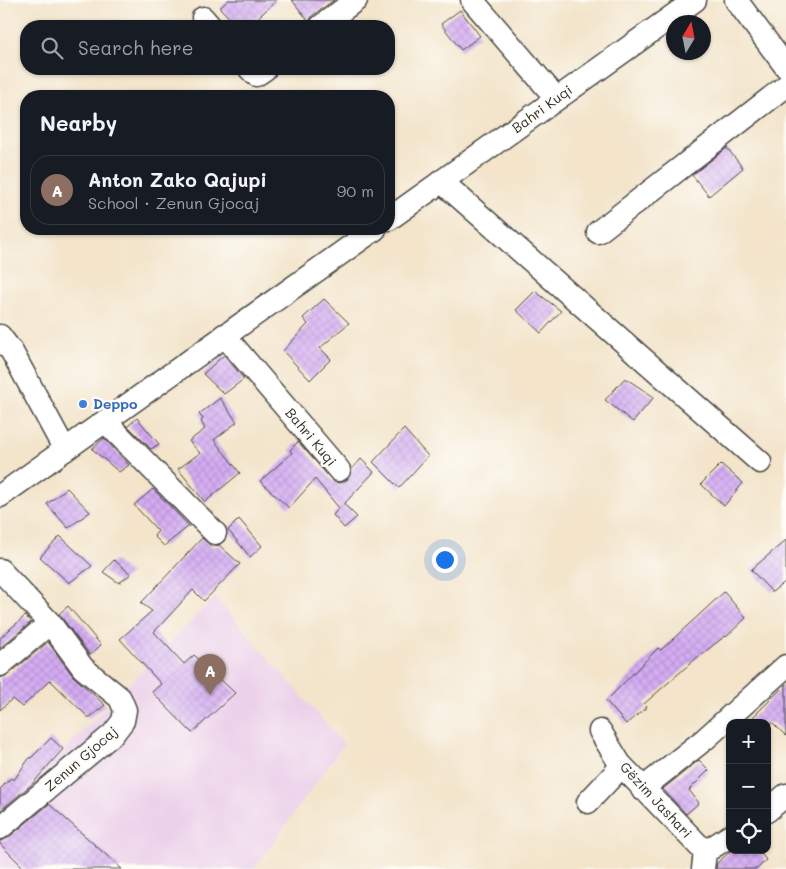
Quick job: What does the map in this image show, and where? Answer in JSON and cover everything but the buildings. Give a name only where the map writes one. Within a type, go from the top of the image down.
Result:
[{"type":"street","points":[[329,20],[356,0]]},
{"type":"street","points":[[472,0],[557,98]]},
{"type":"street","name":"Bahri Kuqi","points":[[395,215],[557,98],[673,6],[695,0]]},
{"type":"street","points":[[736,0],[786,67]]},
{"type":"street","points":[[598,232],[786,86]]},
{"type":"street","points":[[442,181],[760,462]]},
{"type":"street","points":[[0,496],[366,235]]},
{"type":"street","name":"Bahri Kuqi","points":[[224,335],[339,470]]},
{"type":"street","points":[[0,336],[12,352],[64,450]]},
{"type":"street","points":[[105,421],[215,533]]},
{"type":"street","name":"Zenun Gjocaj","points":[[0,570],[50,623],[83,668],[120,698],[125,710],[123,721],[114,734],[0,828]]},
{"type":"street","points":[[0,665],[50,623]]},
{"type":"street","points":[[642,789],[705,739],[786,666]]},
{"type":"street","name":"Gëzim Jashari","points":[[600,731],[620,764],[704,861]]},
{"type":"street","points":[[588,802],[619,769],[620,764]]},
{"type":"street","points":[[769,809],[786,795]]},
{"type":"street","points":[[704,861],[726,840]]},
{"type":"shaded area","points":[[215,597],[344,744],[254,869],[0,869],[0,815]]},
{"type":"place","name":"Deppo","points":[[83,404]]},
{"type":"place","name":"Anton Zako Qajupi","points":[[210,695]]}]
